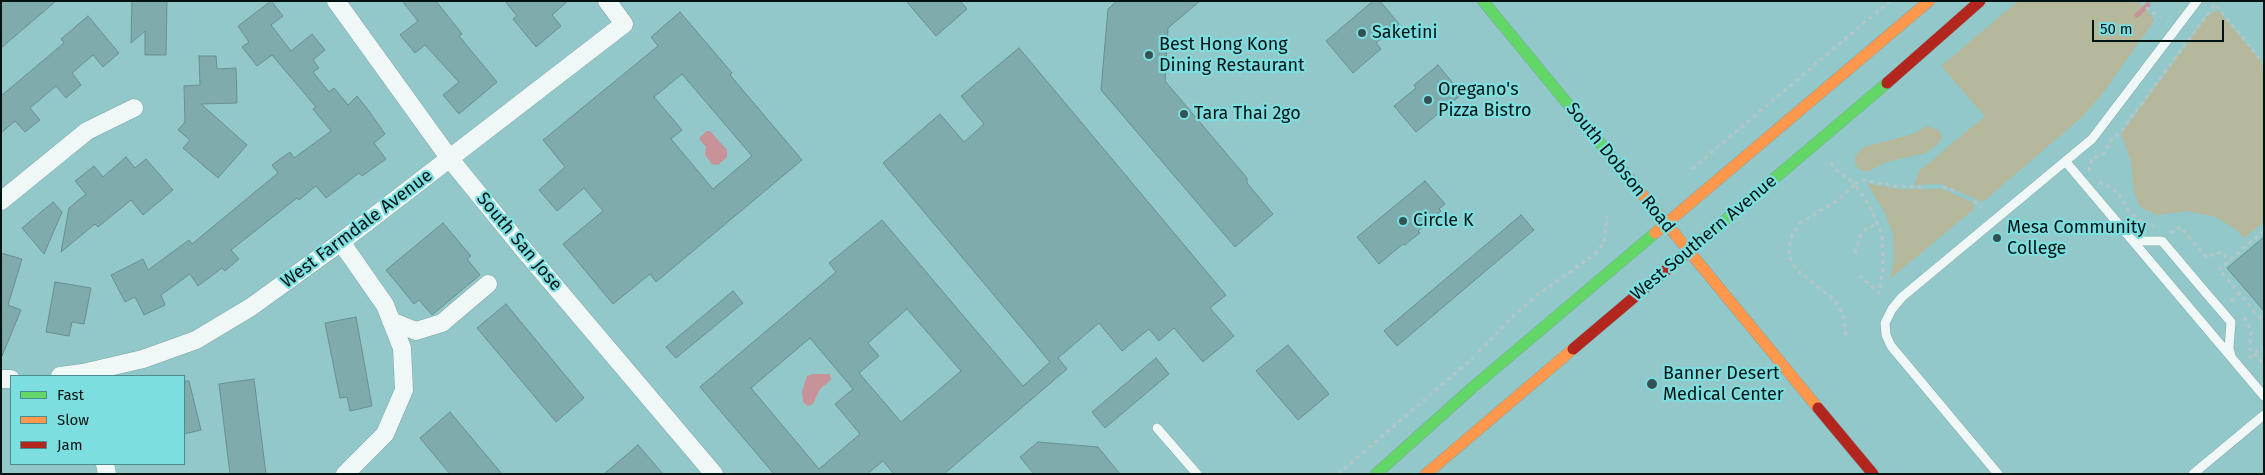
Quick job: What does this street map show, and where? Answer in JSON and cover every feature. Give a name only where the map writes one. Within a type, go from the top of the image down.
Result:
[{"type":"main road","name":"South Dobson Road","points":[[1483,1],[1873,474]]},
{"type":"main road","points":[[1959,20],[1972,1]]},
{"type":"main road","name":"West Southern Avenue","points":[[1426,474],[1918,57],[1980,1]]},
{"type":"main road","name":"West Southern Avenue","points":[[1376,474],[1472,388],[1924,3]]},
{"type":"main road","points":[[1401,452],[1403,463],[1401,468]]},
{"type":"street","name":"South San Jose","points":[[336,1],[450,159],[524,250],[714,474]]},
{"type":"street","name":"West Farmdale Avenue","points":[[84,375],[143,359],[196,340],[251,307],[341,242],[624,24],[607,1]]},
{"type":"street","points":[[1,200],[87,131],[134,108]]},
{"type":"street","points":[[341,242],[384,305],[391,321],[402,348],[404,390],[385,434],[344,474]]},
{"type":"street","points":[[391,321],[416,331],[442,323],[488,284]]},
{"type":"lane","points":[[1998,474],[1891,346],[1886,335],[1885,323],[1892,309],[1902,297],[2092,139],[2197,1]]},
{"type":"lane","points":[[2066,162],[2264,396]]},
{"type":"lane","points":[[2133,241],[2162,241],[2231,322],[2229,348],[2232,358]]},
{"type":"lane","points":[[2193,474],[2264,415]]},
{"type":"lane","points":[[1157,428],[1196,474]]},
{"type":"path","points":[[1692,169],[1890,1]]},
{"type":"path","points":[[2142,3],[2160,17]]},
{"type":"path","points":[[2090,174],[2092,158],[2101,156],[2106,151],[2109,142],[2120,133],[2215,4],[2264,64]]},
{"type":"path","points":[[1831,163],[1855,184],[1878,224],[1882,236],[1883,261],[1880,293],[1860,276]]},
{"type":"path","points":[[1846,335],[1843,314],[1835,301],[1803,278],[1795,268],[1790,258],[1789,247],[1792,235],[1800,223],[1838,200],[1855,184],[1864,180],[1894,186],[1922,187]]},
{"type":"path","points":[[2096,181],[2105,184],[2119,194],[2128,210],[2137,219],[2156,228]]},
{"type":"path","points":[[1943,187],[1955,191]]},
{"type":"path","points":[[1974,201],[1980,207]]},
{"type":"path","points":[[1338,474],[1482,350],[1508,321],[1536,296],[1595,254],[1604,244],[1607,216]]},
{"type":"path","points":[[1855,252],[1861,234],[1867,228],[1878,224]]},
{"type":"path","points":[[2168,230],[2172,232],[2180,227],[2207,258],[2215,253],[2222,252],[2229,261]]},
{"type":"path","points":[[2264,231],[2219,269],[2264,323]]},
{"type":"path","points":[[2231,302],[2239,294]]},
{"type":"path","points":[[2244,362],[2264,346]]},
{"type":"green space","points":[[2018,1],[2137,1],[2152,16],[2154,21],[2103,93],[2082,117],[1983,202],[1941,184],[1914,185],[1919,171],[1985,116],[1941,66]]},
{"type":"green space","points":[[2218,10],[2264,65],[2264,222],[2244,238],[2237,230],[2216,217],[2187,211],[2157,215],[2142,208],[2134,192],[2131,162],[2121,134],[2207,16]]},
{"type":"green space","points":[[1927,126],[1939,130],[1942,137],[1938,144],[1926,153],[1886,162],[1867,172],[1859,169],[1855,164],[1855,156],[1864,147],[1913,134]]},
{"type":"green space","points":[[1867,183],[1896,189],[1942,189],[1972,202],[1974,209],[1890,279],[1894,261],[1893,234],[1885,213]]},
{"type":"shaded area","points":[[707,131],[710,131],[727,150],[727,157],[718,165],[712,164],[705,155],[706,147],[700,140],[700,137]]},
{"type":"shaded area","points":[[812,374],[830,374],[831,380],[820,389],[813,404],[808,406],[803,402],[802,391],[807,376]]},
{"type":"building","points":[[1,1],[56,1],[1,48]]},
{"type":"building","points":[[132,1],[167,1],[166,55],[145,55],[145,31],[131,43]]},
{"type":"building","points":[[271,1],[283,16],[271,25],[291,51],[312,34],[325,50],[313,60],[319,68],[313,72],[329,92],[334,88],[348,105],[357,96],[385,134],[374,143],[386,159],[362,176],[359,173],[326,198],[316,186],[299,200],[297,198],[231,250],[239,259],[225,271],[222,268],[198,286],[190,274],[161,295],[165,305],[144,315],[135,297],[125,302],[111,275],[143,259],[148,270],[189,240],[192,244],[278,173],[272,165],[290,152],[294,158],[331,131],[313,109],[316,107],[272,55],[257,66],[242,47],[249,42],[238,26]]},
{"type":"building","points":[[402,1],[436,1],[462,34],[459,36],[497,82],[459,114],[443,95],[459,82],[425,45],[415,53],[400,35],[418,21]]},
{"type":"building","points":[[505,1],[568,1],[552,15],[561,26],[536,47],[513,19],[517,16]]},
{"type":"building","points":[[906,1],[960,1],[967,9],[936,36]]},
{"type":"building","points":[[1117,1],[1200,1],[1168,28],[1165,81],[1247,178],[1247,183],[1273,214],[1235,247],[1101,90],[1108,9]]},
{"type":"building","name":"Saketini","points":[[1373,1],[1380,1],[1399,24],[1376,43],[1381,49],[1353,73],[1326,41]]},
{"type":"building","points":[[680,12],[802,160],[656,282],[650,274],[613,304],[563,244],[603,211],[584,188],[557,211],[539,190],[565,167],[543,140],[658,46],[651,37]],"holes":[[[682,74],[752,156],[713,189],[671,139],[682,130],[654,97]]]},
{"type":"building","points":[[88,16],[119,53],[103,67],[93,55],[72,73],[81,85],[66,98],[56,86],[30,108],[40,120],[25,132],[15,121],[1,133],[1,96],[64,43],[61,39]]},
{"type":"building","points":[[1019,48],[1226,295],[1210,308],[1234,336],[1203,362],[1174,328],[1159,341],[1149,329],[1122,351],[1099,323],[1058,358],[1067,369],[944,474],[894,474],[883,461],[867,474],[774,474],[700,387],[836,272],[829,263],[882,220],[1023,386],[1050,362],[883,163],[940,114],[964,142],[984,124],[961,96]],"holes":[[[907,309],[961,371],[901,422],[859,373],[879,356],[868,343]],[[810,338],[853,389],[835,404],[860,434],[819,469],[751,388]]]},
{"type":"building","points":[[199,56],[216,56],[217,69],[236,68],[237,103],[201,104],[247,145],[218,178],[183,148],[190,140],[178,130],[185,122],[184,86],[200,85]]},
{"type":"building","name":"Oregano's Pizza Bistro","points":[[1438,65],[1462,94],[1416,132],[1394,106],[1416,88],[1414,85]]},
{"type":"building","points":[[126,157],[135,168],[146,159],[173,190],[143,215],[131,200],[98,227],[95,224],[61,252],[69,208],[86,194],[75,181],[94,166],[103,177]]},
{"type":"building","name":"Circle K","points":[[1425,181],[1445,204],[1439,209],[1441,211],[1418,231],[1420,233],[1379,264],[1357,237]]},
{"type":"building","points":[[53,202],[62,212],[44,254],[22,228]]},
{"type":"building","name":"Circle K","points":[[1521,215],[1534,230],[1397,346],[1384,331]]},
{"type":"building","points":[[443,223],[471,256],[467,259],[480,275],[432,315],[419,300],[414,304],[386,270]]},
{"type":"building","points":[[2264,237],[2264,311],[2227,268]]},
{"type":"building","points":[[1,253],[22,259],[8,305],[21,310],[2,356]]},
{"type":"building","points":[[55,282],[91,288],[84,324],[72,322],[69,336],[46,332]]},
{"type":"building","points":[[733,291],[743,303],[676,358],[666,347]]},
{"type":"building","points":[[506,304],[584,398],[556,422],[477,328]]},
{"type":"building","points":[[356,317],[372,406],[350,411],[347,397],[340,398],[325,323]]},
{"type":"building","points":[[1288,345],[1329,394],[1298,420],[1256,371]]},
{"type":"building","points":[[1156,358],[1169,374],[1105,428],[1092,412]]},
{"type":"building","points":[[254,379],[266,474],[230,474],[219,384]]},
{"type":"building","points":[[185,381],[189,381],[201,430],[185,434]]},
{"type":"building","points":[[450,412],[502,474],[450,474],[420,438]]},
{"type":"building","points":[[1038,442],[1098,447],[1120,474],[1034,474],[1020,457]]},
{"type":"building","points":[[638,445],[663,474],[604,474]]},
{"type":"waterway","points":[[2137,15],[2148,5]]},
{"type":"traffic: fast","points":[[1483,1],[1628,177]]},
{"type":"traffic: fast","points":[[1697,244],[1887,83]]},
{"type":"traffic: fast","points":[[1376,474],[1472,388],[1655,233]]},
{"type":"traffic: slow","points":[[1655,233],[1929,1]]},
{"type":"traffic: slow","points":[[1628,177],[1818,408]]},
{"type":"traffic: slow","points":[[1426,474],[1573,349]]},
{"type":"traffic: jam","points":[[1887,83],[1980,1]]},
{"type":"traffic: jam","points":[[1573,349],[1697,244]]},
{"type":"traffic: jam","points":[[1818,408],[1873,474]]},
{"type":"place","name":"Saketini","points":[[1362,33]]},
{"type":"place","name":"Best Hong Kong Dining Restaurant","points":[[1149,55]]},
{"type":"place","name":"Oregano's Pizza Bistro","points":[[1428,100]]},
{"type":"place","name":"Tara Thai 2go","points":[[1184,114]]},
{"type":"place","name":"Circle K","points":[[1403,221]]},
{"type":"place","name":"Mesa Community College","points":[[1997,238]]},
{"type":"place","name":"Banner Desert Medical Center","points":[[1652,384]]}]
